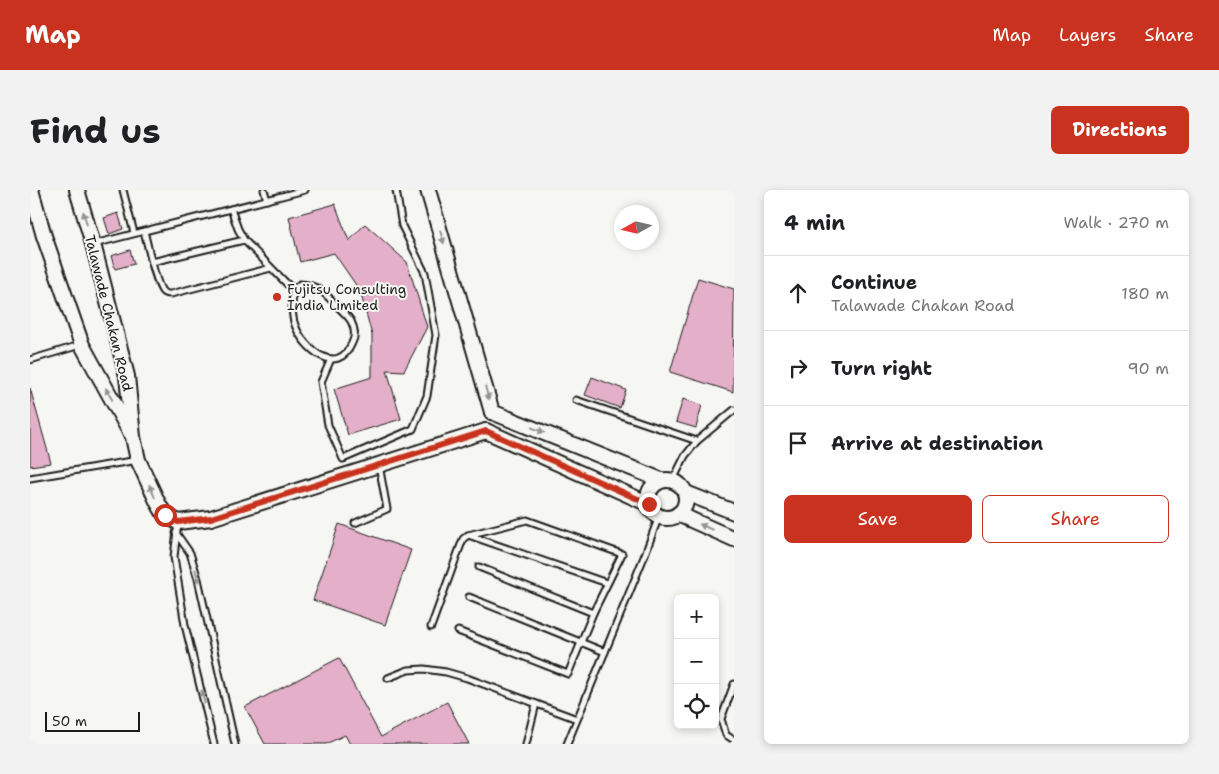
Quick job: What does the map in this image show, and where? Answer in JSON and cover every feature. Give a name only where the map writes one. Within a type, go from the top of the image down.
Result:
[{"type":"main road","name":"Talawade Chakan Road","points":[[31,190],[44,236],[82,345],[132,437]]},
{"type":"main road","name":"Talawade Chakan Road","points":[[77,190],[127,376],[132,437],[138,460],[158,503],[165,515],[176,527]]},
{"type":"main road","points":[[428,190],[492,412],[486,431]]},
{"type":"main road","points":[[492,412],[667,480],[682,487],[686,493],[734,512]]},
{"type":"main road","points":[[176,527],[211,518],[486,431],[649,504]]},
{"type":"main road","points":[[667,480],[656,483],[649,492],[649,504],[652,510],[659,516],[669,518],[678,514],[685,507],[686,493]]},
{"type":"main road","points":[[678,514],[734,539]]},
{"type":"lane","points":[[123,190],[134,234]]},
{"type":"lane","points":[[264,190],[267,200]]},
{"type":"lane","points":[[93,244],[305,190]]},
{"type":"lane","points":[[330,359],[321,382],[328,425],[343,459],[413,429],[427,396],[436,335],[425,273],[402,226],[396,190]]},
{"type":"lane","points":[[231,209],[244,240],[293,290],[294,324],[307,345],[323,358],[338,359],[345,355],[354,339],[354,331],[349,319],[327,295],[315,286],[300,284],[293,290]]},
{"type":"lane","points":[[144,231],[152,262],[162,291],[165,294],[271,268]]},
{"type":"lane","points":[[152,262],[244,240]]},
{"type":"lane","points":[[30,360],[82,345]]},
{"type":"lane","points":[[576,400],[697,441]]},
{"type":"lane","points":[[667,480],[697,441],[734,410]]},
{"type":"lane","points":[[30,478],[138,460]]},
{"type":"lane","points":[[355,523],[387,509],[379,465]]},
{"type":"lane","points":[[567,744],[659,516]]},
{"type":"lane","points":[[431,627],[463,539],[468,535],[527,520],[622,554],[568,674],[458,631]]},
{"type":"lane","points":[[176,527],[174,557],[185,625],[214,744]]},
{"type":"lane","points":[[176,527],[190,553],[235,744]]},
{"type":"lane","points":[[468,535],[607,584]]},
{"type":"lane","points":[[479,567],[594,613]]},
{"type":"lane","points":[[469,597],[605,652]]},
{"type":"lane","points":[[388,678],[408,670],[424,669],[446,672],[468,678],[577,719]]},
{"type":"lane","points":[[734,684],[722,719],[726,735],[734,740]]},
{"type":"lane","points":[[526,744],[536,704]]},
{"type":"building","name":"Fujitsu Consulting India Limited","points":[[335,204],[349,241],[365,224],[407,262],[427,327],[404,371],[387,370],[401,419],[348,435],[334,389],[372,377],[372,335],[360,291],[334,253],[300,262],[289,217]]},
{"type":"building","points":[[118,213],[123,229],[109,234],[104,218]]},
{"type":"building","points":[[130,250],[134,264],[115,269],[111,256]]},
{"type":"building","points":[[698,278],[734,289],[733,392],[670,372]]},
{"type":"building","points":[[592,377],[626,390],[620,408],[585,395]]},
{"type":"building","points":[[30,388],[51,463],[30,466]]},
{"type":"building","points":[[683,399],[702,405],[696,428],[676,422]]},
{"type":"building","points":[[339,524],[411,550],[385,625],[313,600]]},
{"type":"building","points":[[339,658],[381,737],[447,702],[469,744],[350,744],[345,735],[326,744],[265,744],[245,707]]},
{"type":"place","name":"Fujitsu Consulting India Limited","points":[[277,297]]},
{"type":"route","points":[[165,515],[178,522],[192,522],[211,518],[486,431],[649,504]]}]
